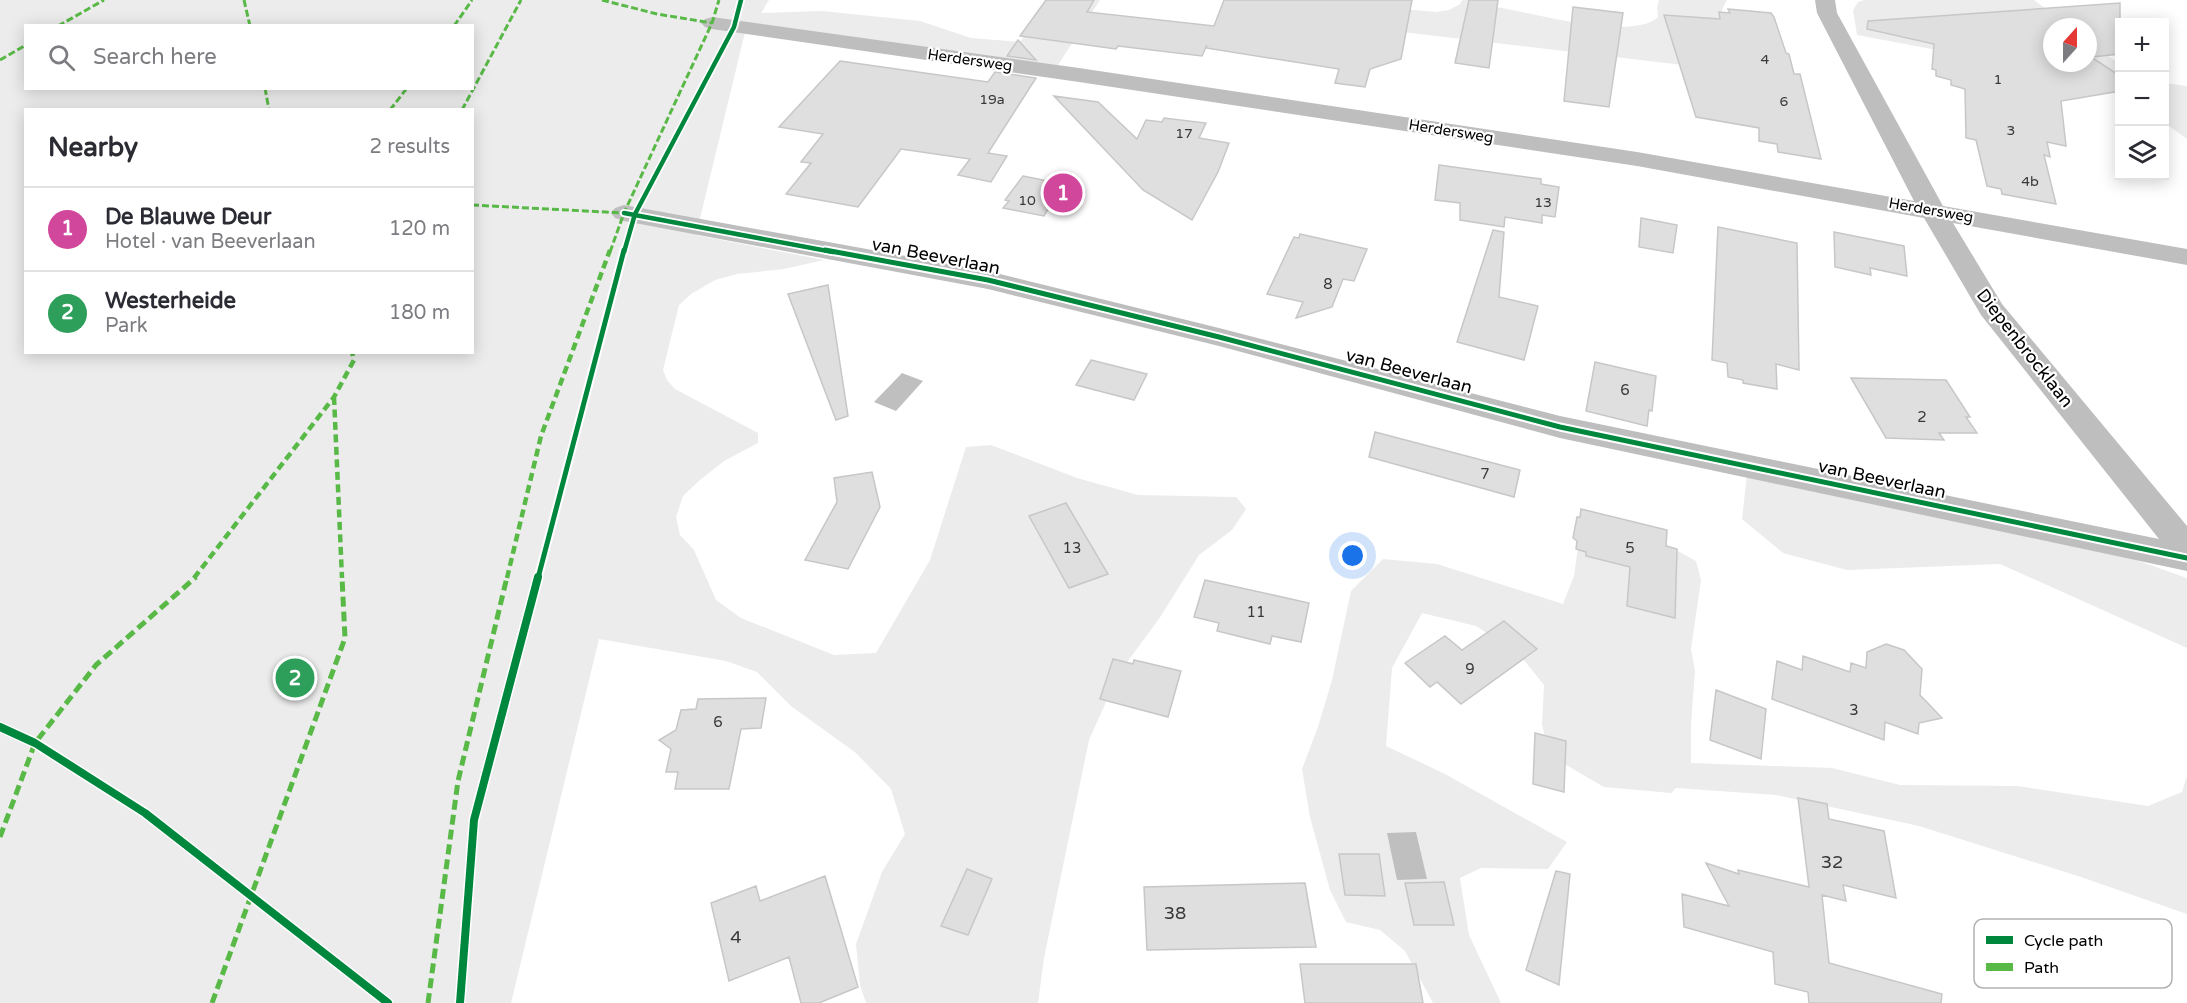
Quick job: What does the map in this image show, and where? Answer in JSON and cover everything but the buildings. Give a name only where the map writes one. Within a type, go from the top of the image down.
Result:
[{"type":"street","name":"Diepenbrocklaan","points":[[1825,0],[1827,13],[1932,210],[1991,309],[2187,550]]},
{"type":"street","name":"Herdersweg","points":[[712,23],[1079,75],[1637,159],[2187,257]]},
{"type":"street","name":"van Beeverlaan","points":[[624,213],[988,280],[1219,337],[1560,427],[2187,558]]},
{"type":"shaded area","points":[[0,0],[769,0],[761,13],[822,11],[920,21],[971,38],[1020,42],[1051,5],[1059,2],[1100,0],[1058,65],[747,24],[696,235],[824,260],[784,269],[737,274],[715,280],[691,294],[679,305],[663,370],[667,380],[675,389],[758,433],[758,443],[724,461],[683,496],[676,517],[680,535],[694,550],[716,600],[741,618],[834,655],[876,653],[930,560],[966,447],[991,445],[1077,478],[1138,495],[1236,497],[1246,509],[1232,530],[1199,555],[1159,619],[1119,673],[1089,740],[1044,958],[1038,1003],[866,1003],[860,985],[856,944],[882,872],[905,834],[891,789],[856,753],[791,706],[757,672],[726,661],[599,639],[511,1003],[0,1003]]},
{"type":"shaded area","points":[[1462,0],[1489,0],[1496,7],[1556,19],[1627,27],[1645,24],[1658,17],[1659,0],[1727,0],[1719,25],[1725,70],[1351,26],[1392,8],[1436,12],[1449,10],[1460,4]]},
{"type":"shaded area","points":[[1864,0],[2034,0],[2058,18],[2043,18],[2043,70],[1857,35],[1853,10],[1858,2]]},
{"type":"shaded area","points":[[2097,47],[2115,61],[2115,87],[2096,80],[2054,72],[2097,72]]},
{"type":"shaded area","points":[[2169,84],[2187,86],[2187,139],[2169,126]]},
{"type":"shaded area","points":[[902,373],[923,381],[896,411],[874,402]]},
{"type":"shaded area","points":[[1747,474],[2136,560],[2187,578],[2187,648],[2000,564],[1847,570],[1783,553],[1742,519]]},
{"type":"shaded area","points":[[1665,544],[1696,561],[1701,580],[1691,649],[1695,671],[1691,763],[1832,768],[1900,785],[2018,786],[2148,806],[2182,792],[2187,776],[2187,914],[2081,877],[1919,826],[1776,795],[1676,788],[1671,793],[1604,787],[1549,755],[1542,724],[1544,685],[1519,654],[1476,626],[1422,613],[1392,668],[1386,746],[1445,774],[1567,842],[1548,869],[1481,868],[1460,878],[1469,935],[1501,1003],[1433,1003],[1405,951],[1380,930],[1346,922],[1330,890],[1310,817],[1302,769],[1332,680],[1351,591],[1383,559],[1437,564],[1563,604],[1574,576],[1578,547]]},
{"type":"shaded area","points":[[1416,832],[1427,879],[1397,880],[1387,833]]},
{"type":"marked path","points":[[62,24],[104,0]]},
{"type":"marked path","points":[[244,0],[250,24]]},
{"type":"marked path","points":[[455,24],[472,0]]},
{"type":"marked path","points":[[474,88],[521,0]]},
{"type":"marked path","points":[[602,0],[657,14],[712,23]]},
{"type":"marked path","points":[[428,1003],[458,781],[541,436],[624,213],[712,23],[719,0]]},
{"type":"marked path","points":[[0,60],[24,46]]},
{"type":"marked path","points":[[265,90],[269,108]]},
{"type":"marked path","points":[[392,108],[405,90]]},
{"type":"marked path","points":[[463,108],[473,90]]},
{"type":"marked path","points":[[474,205],[624,213]]},
{"type":"marked path","points":[[0,837],[35,743],[96,665],[193,580],[334,397],[354,360],[352,354]]},
{"type":"marked path","points":[[212,1003],[345,638],[334,397]]},
{"type":"cycle path","points":[[460,1003],[474,820],[628,235],[635,214],[734,27],[741,0]]},
{"type":"cycle path","points":[[624,213],[988,280],[1219,337],[1560,427],[2187,558]]},
{"type":"cycle path","points":[[0,727],[35,743],[145,813],[388,1003]]},
{"type":"place","name":"De Blauwe Deur","points":[[1063,193]]},
{"type":"place","name":"Westerheide","points":[[295,678]]}]
